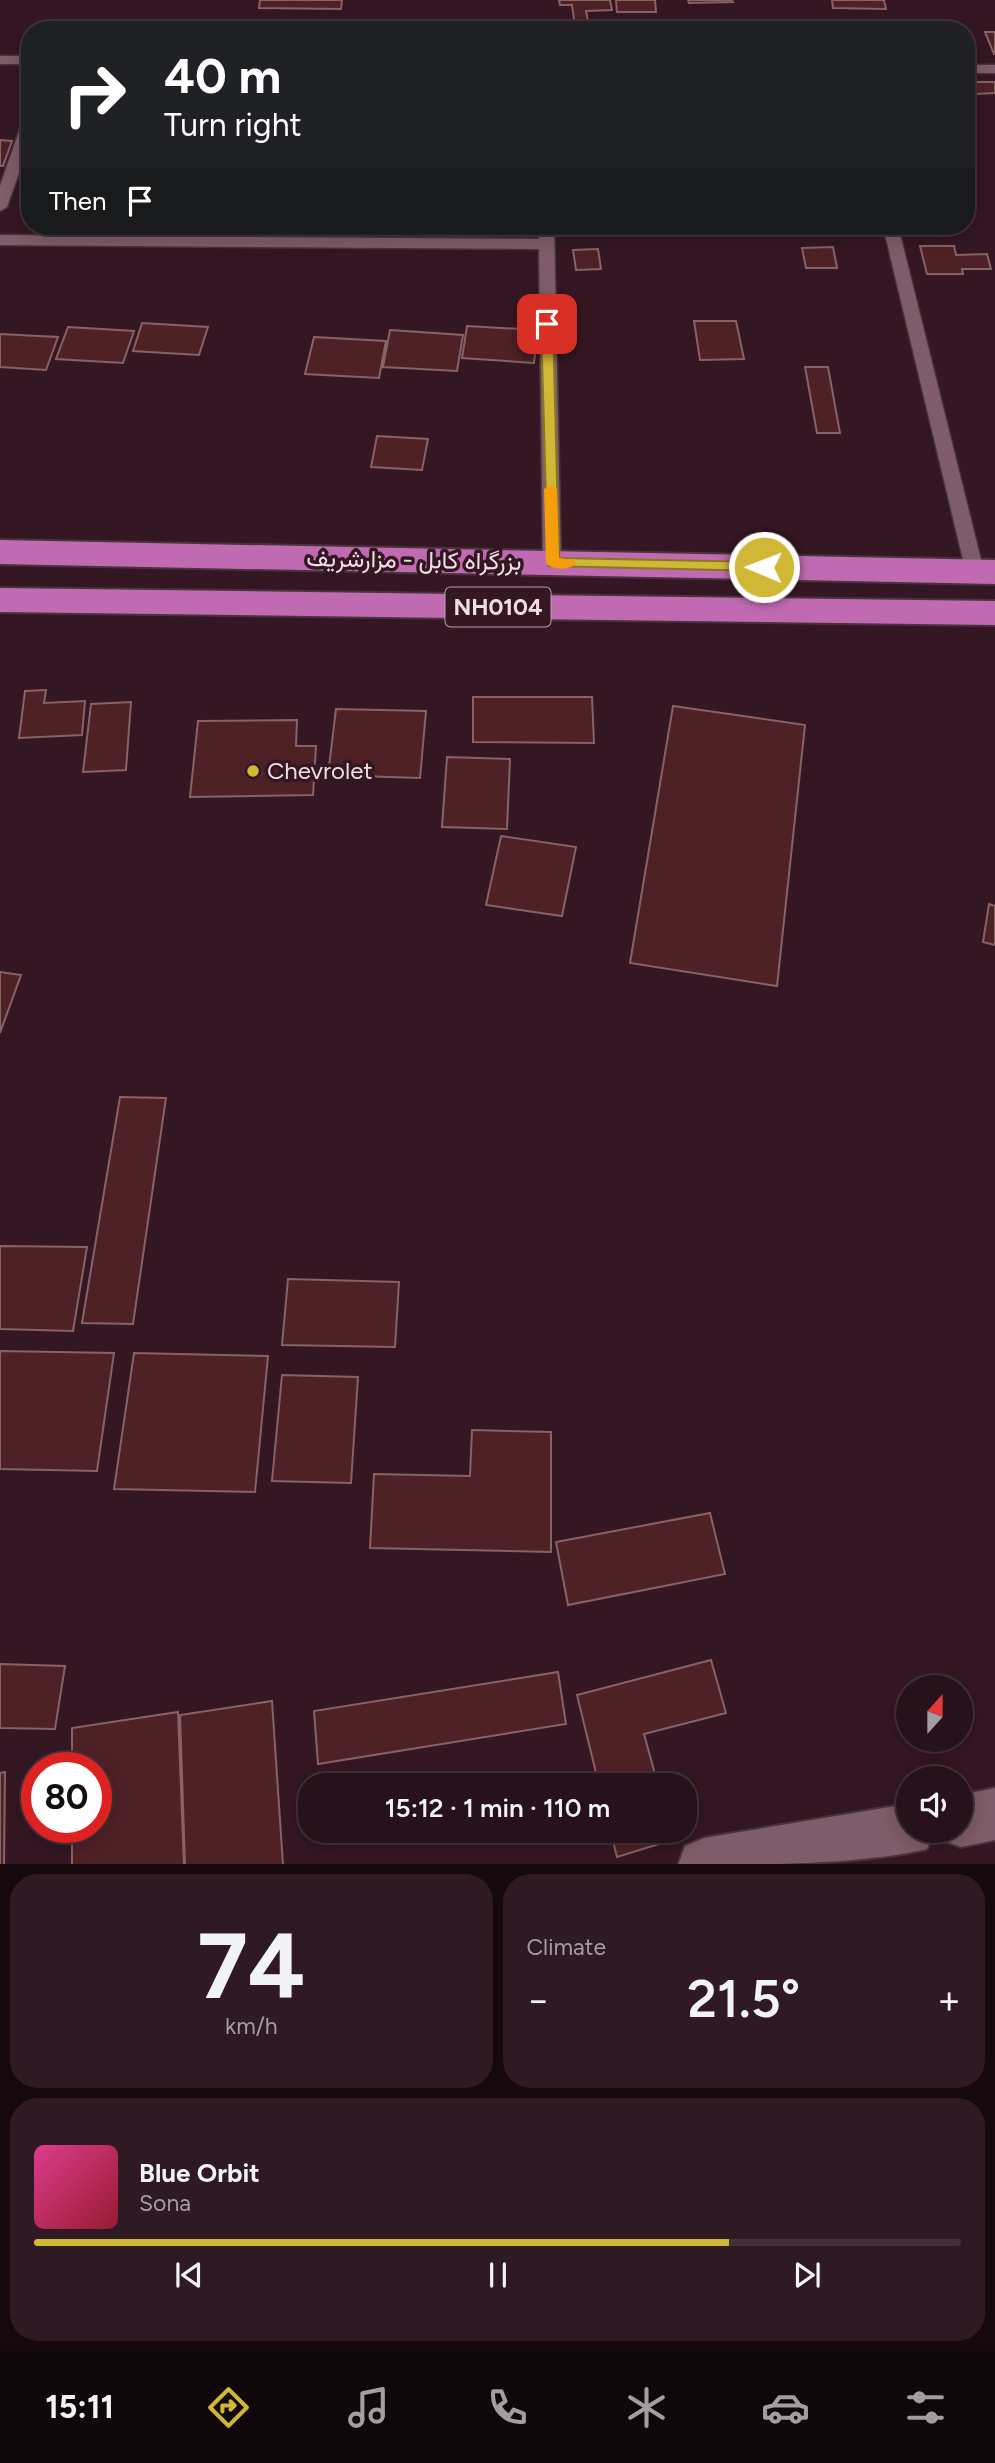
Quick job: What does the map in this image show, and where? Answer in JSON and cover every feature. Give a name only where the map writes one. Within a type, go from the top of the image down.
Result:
[{"type":"highway","name":"بزرگراه کابل - مزارشریف","points":[[0,552],[985,572]]},
{"type":"highway","name":"بزرگراه کابل - مزارشریف","points":[[0,600],[995,613]]},
{"type":"street","points":[[973,1819],[995,1814]]},
{"type":"street","points":[[704,1864],[896,1832]]},
{"type":"lane","points":[[0,60],[21,60]]},
{"type":"lane","points":[[975,69],[995,69]]},
{"type":"lane","points":[[0,207],[21,146]]},
{"type":"lane","points":[[546,235],[552,563]]},
{"type":"lane","points":[[892,235],[985,572]]},
{"type":"lane","points":[[0,240],[545,244]]},
{"type":"building","points":[[260,0],[342,0],[341,9],[259,8]]},
{"type":"building","points":[[559,0],[610,0],[612,10],[586,11],[588,21],[574,21],[572,5],[560,5]]},
{"type":"building","points":[[616,0],[655,0],[656,12],[617,12]]},
{"type":"building","points":[[688,0],[732,0],[733,2],[689,3]]},
{"type":"building","points":[[832,0],[884,0],[886,9],[833,8]]},
{"type":"building","points":[[985,32],[995,32],[995,54],[994,54]]},
{"type":"building","points":[[975,82],[995,82],[995,93],[976,94]]},
{"type":"building","points":[[0,140],[12,141],[3,166],[0,166]]},
{"type":"building","points":[[920,246],[954,246],[956,255],[987,254],[991,269],[962,269],[963,274],[927,274]]},
{"type":"building","points":[[833,247],[837,268],[806,268],[802,248]]},
{"type":"building","points":[[598,249],[601,269],[576,270],[573,250]]},
{"type":"building","points":[[694,321],[736,321],[744,359],[700,360]]},
{"type":"building","points":[[142,323],[208,327],[199,355],[133,351]]},
{"type":"building","points":[[467,326],[538,330],[534,363],[462,358]]},
{"type":"building","points":[[68,327],[134,331],[123,363],[56,359]]},
{"type":"building","points":[[390,330],[463,335],[457,371],[383,367]]},
{"type":"building","points":[[0,334],[58,337],[46,370],[0,367]]},
{"type":"building","points":[[314,337],[386,341],[379,378],[305,374]]},
{"type":"building","points":[[805,367],[828,367],[840,433],[817,433]]},
{"type":"building","points":[[377,436],[428,439],[422,470],[371,467]]},
{"type":"building","points":[[46,690],[44,703],[85,701],[82,735],[19,738],[25,691]]},
{"type":"building","points":[[473,697],[592,697],[594,743],[473,742]]},
{"type":"building","points":[[131,702],[126,770],[83,772],[91,704]]},
{"type":"building","points":[[673,706],[805,725],[777,986],[630,963]]},
{"type":"building","points":[[336,709],[426,711],[420,778],[328,775]]},
{"type":"building","name":"Chevrolet","points":[[297,720],[296,746],[316,746],[313,795],[190,797],[198,721]]},
{"type":"building","points":[[447,757],[510,759],[507,829],[442,827]]},
{"type":"building","points":[[501,836],[576,847],[562,916],[486,905]]},
{"type":"building","points":[[989,904],[995,906],[995,945],[983,942]]},
{"type":"building","points":[[0,972],[21,975],[0,1033]]},
{"type":"building","points":[[120,1097],[166,1098],[133,1324],[82,1323]]},
{"type":"building","points":[[0,1246],[87,1247],[73,1331],[0,1329]]},
{"type":"building","points":[[288,1279],[399,1282],[395,1347],[282,1345]]},
{"type":"building","points":[[0,1351],[114,1353],[97,1471],[0,1469]]},
{"type":"building","points":[[134,1353],[268,1356],[255,1492],[114,1489]]},
{"type":"building","points":[[282,1375],[358,1377],[351,1483],[272,1481]]},
{"type":"building","points":[[472,1430],[551,1432],[551,1552],[370,1548],[374,1474],[470,1476]]},
{"type":"building","points":[[710,1513],[725,1574],[568,1605],[556,1542]]},
{"type":"building","points":[[711,1660],[726,1713],[644,1734],[655,1773],[596,1773],[577,1695]]},
{"type":"building","points":[[0,1664],[65,1666],[55,1729],[0,1728]]},
{"type":"building","points":[[558,1672],[566,1724],[318,1764],[314,1711]]},
{"type":"building","points":[[272,1701],[283,1864],[185,1864],[180,1715]]},
{"type":"building","points":[[178,1712],[184,1864],[72,1864],[72,1843],[112,1843],[112,1752],[72,1752],[72,1728]]},
{"type":"building","points":[[5,1772],[4,1864],[0,1864],[0,1773]]},
{"type":"building","points":[[613,1843],[662,1843],[617,1857]]},
{"type":"slow traffic","points":[[551,489],[552,563],[569,563]]},
{"type":"place","name":"Chevrolet","points":[[253,771]]},
{"type":"route","points":[[547,324],[552,563],[764,567]]}]
